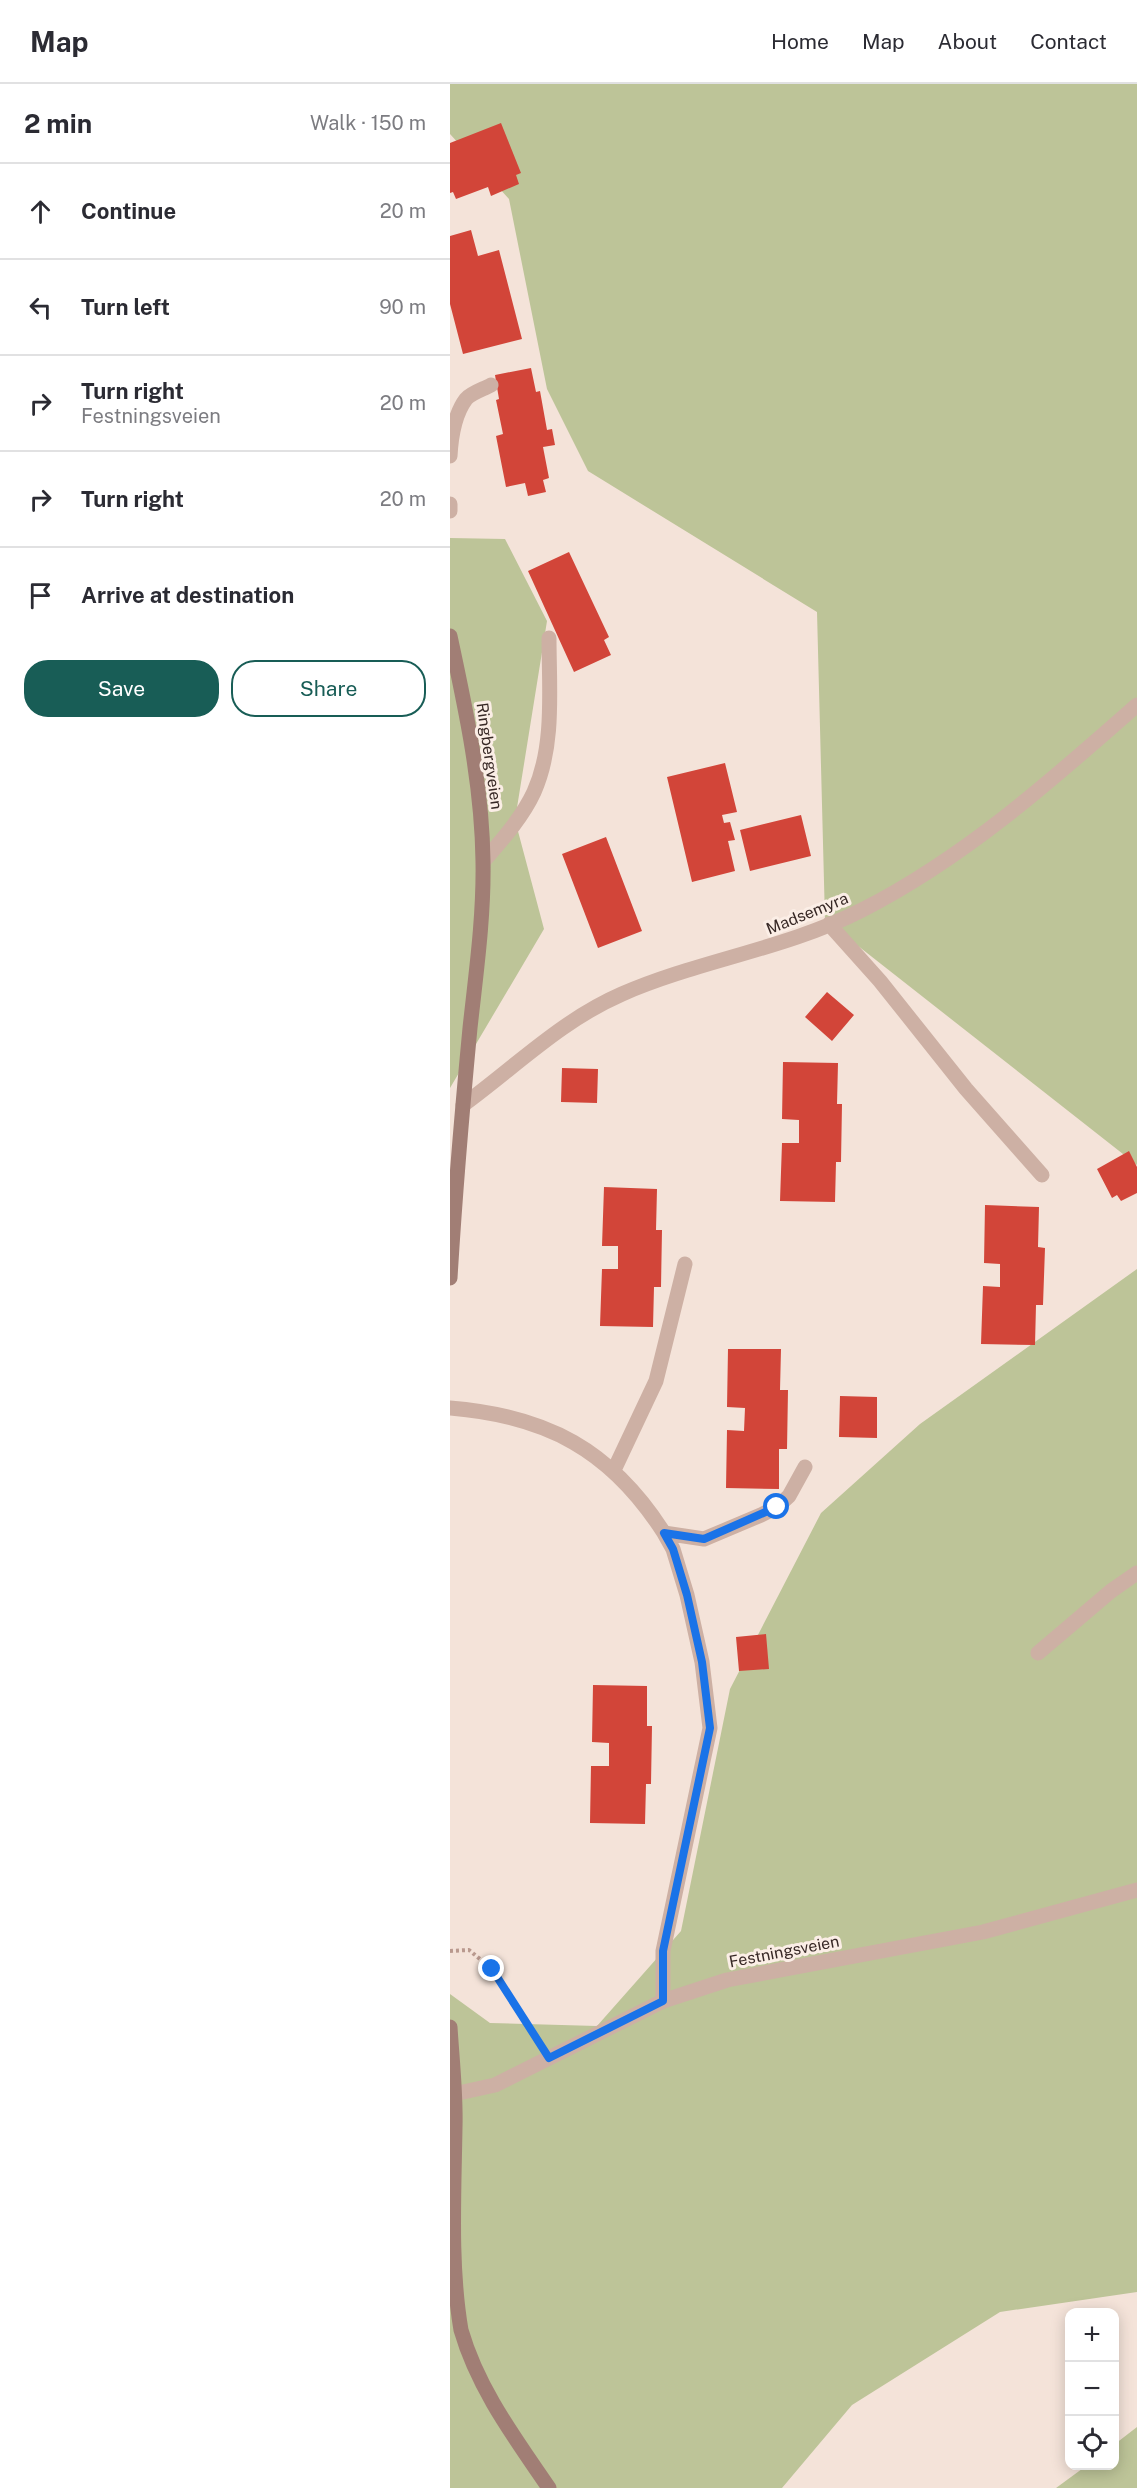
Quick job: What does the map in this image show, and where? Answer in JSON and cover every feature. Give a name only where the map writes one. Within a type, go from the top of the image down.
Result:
[{"type":"main road","name":"Ringbergveien","points":[[450,636],[467,716],[481,819],[483,862],[481,918],[463,1105],[450,1278]]},
{"type":"main road","points":[[450,2027],[454,2094],[451,2273],[455,2309],[461,2332],[483,2387],[549,2488]]},
{"type":"street","points":[[450,456],[454,427],[466,398],[491,385]]},
{"type":"street","points":[[450,504],[450,511]]},
{"type":"street","points":[[483,862],[508,832],[533,792],[546,755],[549,717],[549,638]]},
{"type":"street","name":"Madsemyra","points":[[463,1105],[577,1018],[622,994],[688,970],[778,945],[859,912],[906,887],[985,832],[1045,786],[1137,705]]},
{"type":"street","points":[[829,924],[880,981],[966,1089],[1042,1175]]},
{"type":"street","points":[[614,1470],[656,1381],[685,1264]]},
{"type":"street","points":[[450,1408],[488,1411],[530,1422],[585,1448],[614,1470],[648,1508],[673,1549],[687,1595],[702,1662],[710,1728],[663,1951],[663,2001]]},
{"type":"street","points":[[664,1533],[704,1539],[762,1515],[777,1507],[789,1496],[805,1467]]},
{"type":"street","points":[[1038,1653],[1111,1591],[1137,1573]]},
{"type":"street","name":"Festningsveien","points":[[454,2094],[495,2085],[663,2001],[727,1980],[983,1932],[1137,1890]]},
{"type":"path","points":[[450,1951],[469,1950],[492,1969],[549,2058]]},
{"type":"green space","points":[[450,84],[1137,84],[1137,1165],[825,920],[817,612],[588,471],[547,389],[509,199],[450,134]]},
{"type":"green space","points":[[450,538],[505,539],[547,621],[515,820],[544,929],[450,1088]]},
{"type":"green space","points":[[1137,1269],[1137,2292],[1000,2312],[852,2405],[782,2488],[450,2488],[450,1994],[490,2023],[597,2026],[681,1931],[730,1689],[821,1513],[920,1424]]},
{"type":"green space","points":[[1137,2427],[1137,2488],[1056,2488],[1081,2470],[1119,2470],[1119,2441]]},
{"type":"building","points":[[501,123],[521,173],[516,175],[519,184],[491,196],[488,187],[456,199],[453,192],[450,193],[450,143]]},
{"type":"building","points":[[471,230],[478,256],[499,250],[522,339],[463,354],[450,304],[450,236]]},
{"type":"building","points":[[531,368],[536,392],[540,391],[547,430],[552,429],[555,445],[543,447],[549,478],[543,480],[546,492],[528,496],[525,483],[506,487],[496,436],[503,434],[496,400],[499,399],[495,375]]},
{"type":"building","points":[[569,552],[609,637],[604,640],[611,655],[574,672],[528,571]]},
{"type":"building","points":[[725,763],[737,812],[722,815],[724,823],[730,822],[735,840],[728,841],[735,871],[692,882],[667,777]]},
{"type":"building","points":[[801,815],[811,856],[750,871],[740,830]]},
{"type":"building","points":[[606,837],[642,931],[598,948],[562,854]]},
{"type":"building","points":[[827,992],[854,1015],[832,1041],[805,1017]]},
{"type":"building","points":[[783,1062],[838,1063],[837,1104],[842,1104],[841,1162],[836,1162],[835,1202],[780,1201],[782,1143],[799,1143],[799,1120],[782,1119]]},
{"type":"building","points":[[562,1068],[598,1069],[597,1103],[561,1102]]},
{"type":"building","points":[[1129,1151],[1137,1167],[1137,1193],[1121,1201],[1117,1195],[1112,1198],[1097,1169]]},
{"type":"building","points":[[604,1187],[657,1189],[656,1230],[662,1230],[661,1287],[654,1287],[653,1327],[600,1326],[602,1269],[618,1269],[618,1246],[602,1246]]},
{"type":"building","points":[[985,1205],[1039,1207],[1038,1247],[1045,1248],[1043,1305],[1036,1305],[1035,1345],[981,1344],[983,1286],[1000,1287],[1000,1264],[984,1263]]},
{"type":"building","points":[[728,1349],[781,1349],[780,1390],[788,1390],[787,1449],[779,1449],[779,1489],[726,1488],[727,1430],[744,1431],[745,1408],[727,1407]]},
{"type":"building","points":[[840,1396],[877,1397],[877,1438],[839,1437]]},
{"type":"building","points":[[766,1634],[769,1669],[739,1671],[736,1637]]},
{"type":"building","points":[[593,1685],[647,1686],[647,1726],[652,1726],[651,1784],[646,1784],[645,1824],[590,1823],[591,1766],[609,1766],[609,1743],[592,1742]]},
{"type":"route","points":[[492,1969],[549,2058],[663,2001],[663,1951],[710,1728],[702,1662],[687,1595],[681,1570],[664,1533],[704,1539],[777,1507]]}]
